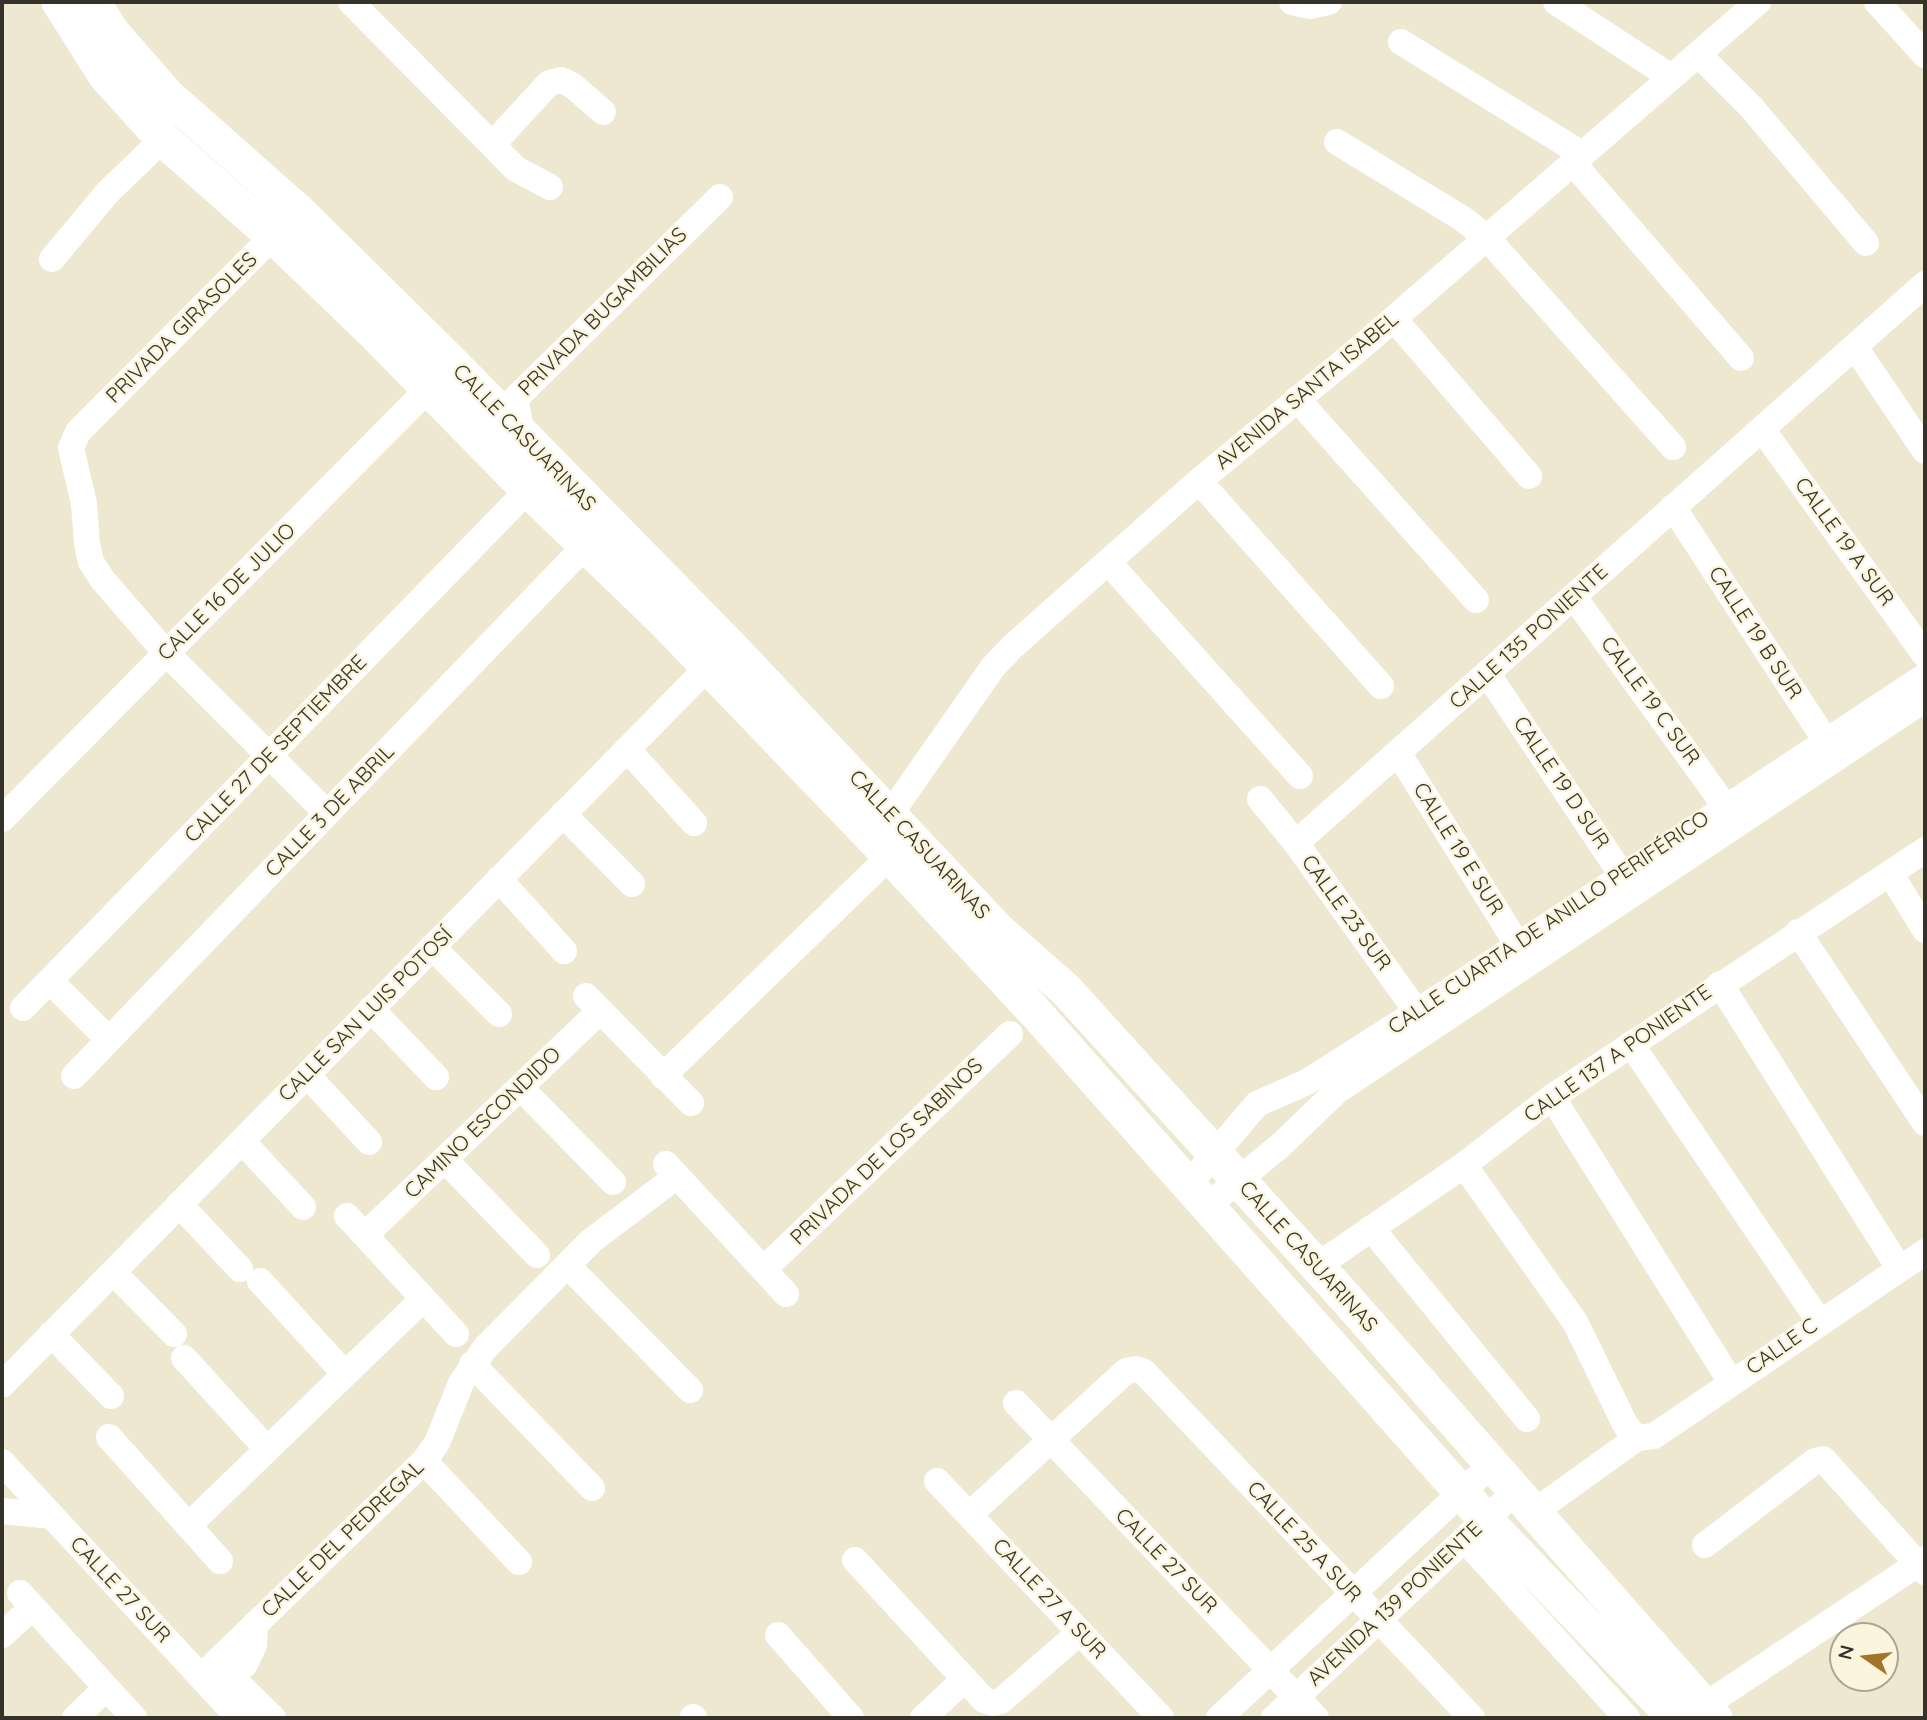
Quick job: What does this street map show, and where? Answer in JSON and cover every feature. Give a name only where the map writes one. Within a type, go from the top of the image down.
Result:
[{"type":"main road","name":"CALLE CASUARINAS","points":[[59,2],[105,75],[163,139],[273,236],[441,376],[524,439],[718,656],[890,856],[1035,1012],[1462,1492],[1475,1529],[1698,1714]]},
{"type":"main road","name":"CALLE CASUARINAS","points":[[93,2],[112,32],[167,94],[298,211],[441,376],[528,490],[585,546],[718,656],[889,811],[999,930],[1066,990],[1317,1266],[1525,1501],[1698,1714]]},
{"type":"street","points":[[1292,2],[1324,4]]},
{"type":"street","points":[[1556,2],[1684,66]]},
{"type":"street","points":[[1583,2],[1751,107],[1866,243]]},
{"type":"street","name":"AVENIDA SANTA ISABEL","points":[[889,811],[993,667],[1199,481],[1394,319],[1758,2]]},
{"type":"street","points":[[1877,2],[1925,55]]},
{"type":"street","points":[[353,3],[516,169],[550,187]]},
{"type":"street","points":[[1401,42],[1560,139],[1741,358]]},
{"type":"street","points":[[492,145],[549,83],[561,80],[572,85],[603,112]]},
{"type":"street","points":[[51,259],[108,192],[163,139]]},
{"type":"street","points":[[1337,142],[1463,219],[1487,238],[1673,447]]},
{"type":"street","name":"PRIVADA BUGAMBILIAS","points":[[524,439],[515,399],[720,197]]},
{"type":"street","name":"PRIVADA GIRASOLES","points":[[166,653],[102,579],[91,562],[84,504],[71,448],[78,432],[298,211]]},
{"type":"street","name":"CALLE 135 PONIENTE","points":[[1296,844],[1925,284]]},
{"type":"street","points":[[1394,319],[1529,476]]},
{"type":"street","points":[[1855,346],[1925,451]]},
{"type":"street","name":"CALLE 16 DE JULIO","points":[[2,819],[441,376]]},
{"type":"street","points":[[1297,399],[1476,600]]},
{"type":"street","name":"CALLE 19 A SUR","points":[[1762,429],[1925,655]]},
{"type":"street","points":[[1199,481],[1381,685]]},
{"type":"street","name":"CALLE 27 DE SEPTIEMBRE","points":[[23,1008],[528,490]]},
{"type":"street","name":"CALLE 19 B SUR","points":[[1674,508],[1831,751]]},
{"type":"street","name":"CALLE 3 DE ABRIL","points":[[74,1076],[585,546]]},
{"type":"street","points":[[1109,563],[1300,776]]},
{"type":"street","name":"CALLE 19 C SUR","points":[[1574,597],[1725,806]]},
{"type":"street","points":[[166,653],[327,813]]},
{"type":"street","name":"CALLE SAN LUIS POTOSÍ","points":[[2,1385],[718,656]]},
{"type":"street","name":"CALLE 19 D SUR","points":[[1488,673],[1628,883]]},
{"type":"street","name":"CALLE CUARTA DE ANILLO PERIFÉRICO","points":[[1227,1168],[1239,1125],[1258,1104],[1307,1082],[1423,1021],[1831,751],[1925,676]]},
{"type":"street","name":"CALLE CUARTA DE ANILLO PERIFÉRICO","points":[[1197,1196],[1227,1168],[1271,1152],[1338,1091],[1517,944],[1628,883],[1725,806],[1925,698]]},
{"type":"street","points":[[627,749],[694,823]]},
{"type":"street","name":"CALLE 19 E SUR","points":[[1399,754],[1517,944]]},
{"type":"street","name":"CALLE 23 SUR","points":[[1260,799],[1296,844],[1423,1021]]},
{"type":"street","points":[[563,814],[632,884]]},
{"type":"street","name":"CALLE 137 A PONIENTE","points":[[1317,1266],[1464,1165],[1552,1097],[1925,850]]},
{"type":"street","points":[[691,1104],[663,1076],[890,856]]},
{"type":"street","points":[[1890,873],[1925,930]]},
{"type":"street","points":[[499,879],[564,951]]},
{"type":"street","points":[[1798,932],[1925,1123]]},
{"type":"street","points":[[432,947],[499,1014]]},
{"type":"street","points":[[50,981],[109,1040]]},
{"type":"street","points":[[1720,984],[1899,1268]]},
{"type":"street","name":"CAMINO ESCONDIDO","points":[[422,1299],[356,1226],[445,1160],[521,1088],[593,1003],[663,1076]]},
{"type":"street","points":[[371,1009],[436,1077]]},
{"type":"street","name":"PRIVADA DE LOS SABINOS","points":[[764,1269],[1010,1034]]},
{"type":"street","points":[[1631,1044],[1819,1321]]},
{"type":"street","points":[[307,1075],[369,1142]]},
{"type":"street","points":[[521,1088],[613,1182]]},
{"type":"street","points":[[1274,1096],[1293,1106],[1297,1122],[1293,1134]]},
{"type":"street","points":[[1552,1097],[1731,1382]]},
{"type":"street","points":[[1239,1125],[1251,1150],[1271,1152]]},
{"type":"street","points":[[242,1141],[303,1207]]},
{"type":"street","points":[[445,1160],[537,1255]]},
{"type":"street","points":[[1464,1165],[1575,1322],[1626,1426],[1637,1438]]},
{"type":"street","name":"CALLE DEL PEDREGAL","points":[[215,1676],[256,1624],[424,1461],[437,1443],[472,1364],[591,1241],[671,1170],[764,1269]]},
{"type":"street","points":[[179,1204],[345,1374]]},
{"type":"street","points":[[1371,1228],[1527,1419]]},
{"type":"street","name":"CALLE C","points":[[1525,1501],[1637,1438],[1654,1436],[1819,1321],[1925,1252]]},
{"type":"street","points":[[567,1265],[690,1390]]},
{"type":"street","points":[[764,1269],[786,1294]]},
{"type":"street","points":[[113,1272],[174,1334]]},
{"type":"street","points":[[188,1525],[422,1299],[456,1334]]},
{"type":"street","points":[[51,1334],[111,1396]]},
{"type":"street","points":[[184,1358],[267,1450]]},
{"type":"street","points":[[472,1364],[593,1488]]},
{"type":"street","name":"CALLE 25 A SUR","points":[[1051,1440],[1126,1371],[1136,1368],[1144,1372],[1472,1718]]},
{"type":"street","name":"CALLE 27 SUR","points":[[1016,1403],[1316,1718]]},
{"type":"street","points":[[108,1437],[220,1561]]},
{"type":"street","points":[[969,1515],[1051,1440]]},
{"type":"street","points":[[1698,1714],[1923,1565],[1823,1459],[1815,1461],[1705,1545]]},
{"type":"street","points":[[424,1461],[519,1562]]},
{"type":"street","name":"CALLE 27 SUR","points":[[2,1462],[52,1516],[215,1676],[239,1718]]},
{"type":"street","name":"AVENIDA 139 PONIENTE","points":[[1219,1718],[1492,1464]]},
{"type":"street","name":"CALLE 27 A SUR","points":[[937,1481],[1161,1718]]},
{"type":"street","name":"AVENIDA 139 PONIENTE","points":[[1273,1718],[1475,1529],[1525,1501]]},
{"type":"street","points":[[2,1511],[52,1516]]},
{"type":"street","points":[[1475,1529],[1628,1718]]},
{"type":"street","points":[[855,1560],[984,1700],[993,1703],[1001,1701],[1080,1632]]},
{"type":"street","points":[[2,1635],[27,1600],[134,1718]]},
{"type":"street","points":[[778,1635],[851,1718]]},
{"type":"street","points":[[215,1676],[274,1718]]},
{"type":"street","points":[[923,1718],[965,1679]]},
{"type":"street","points":[[75,1718],[106,1688]]}]
